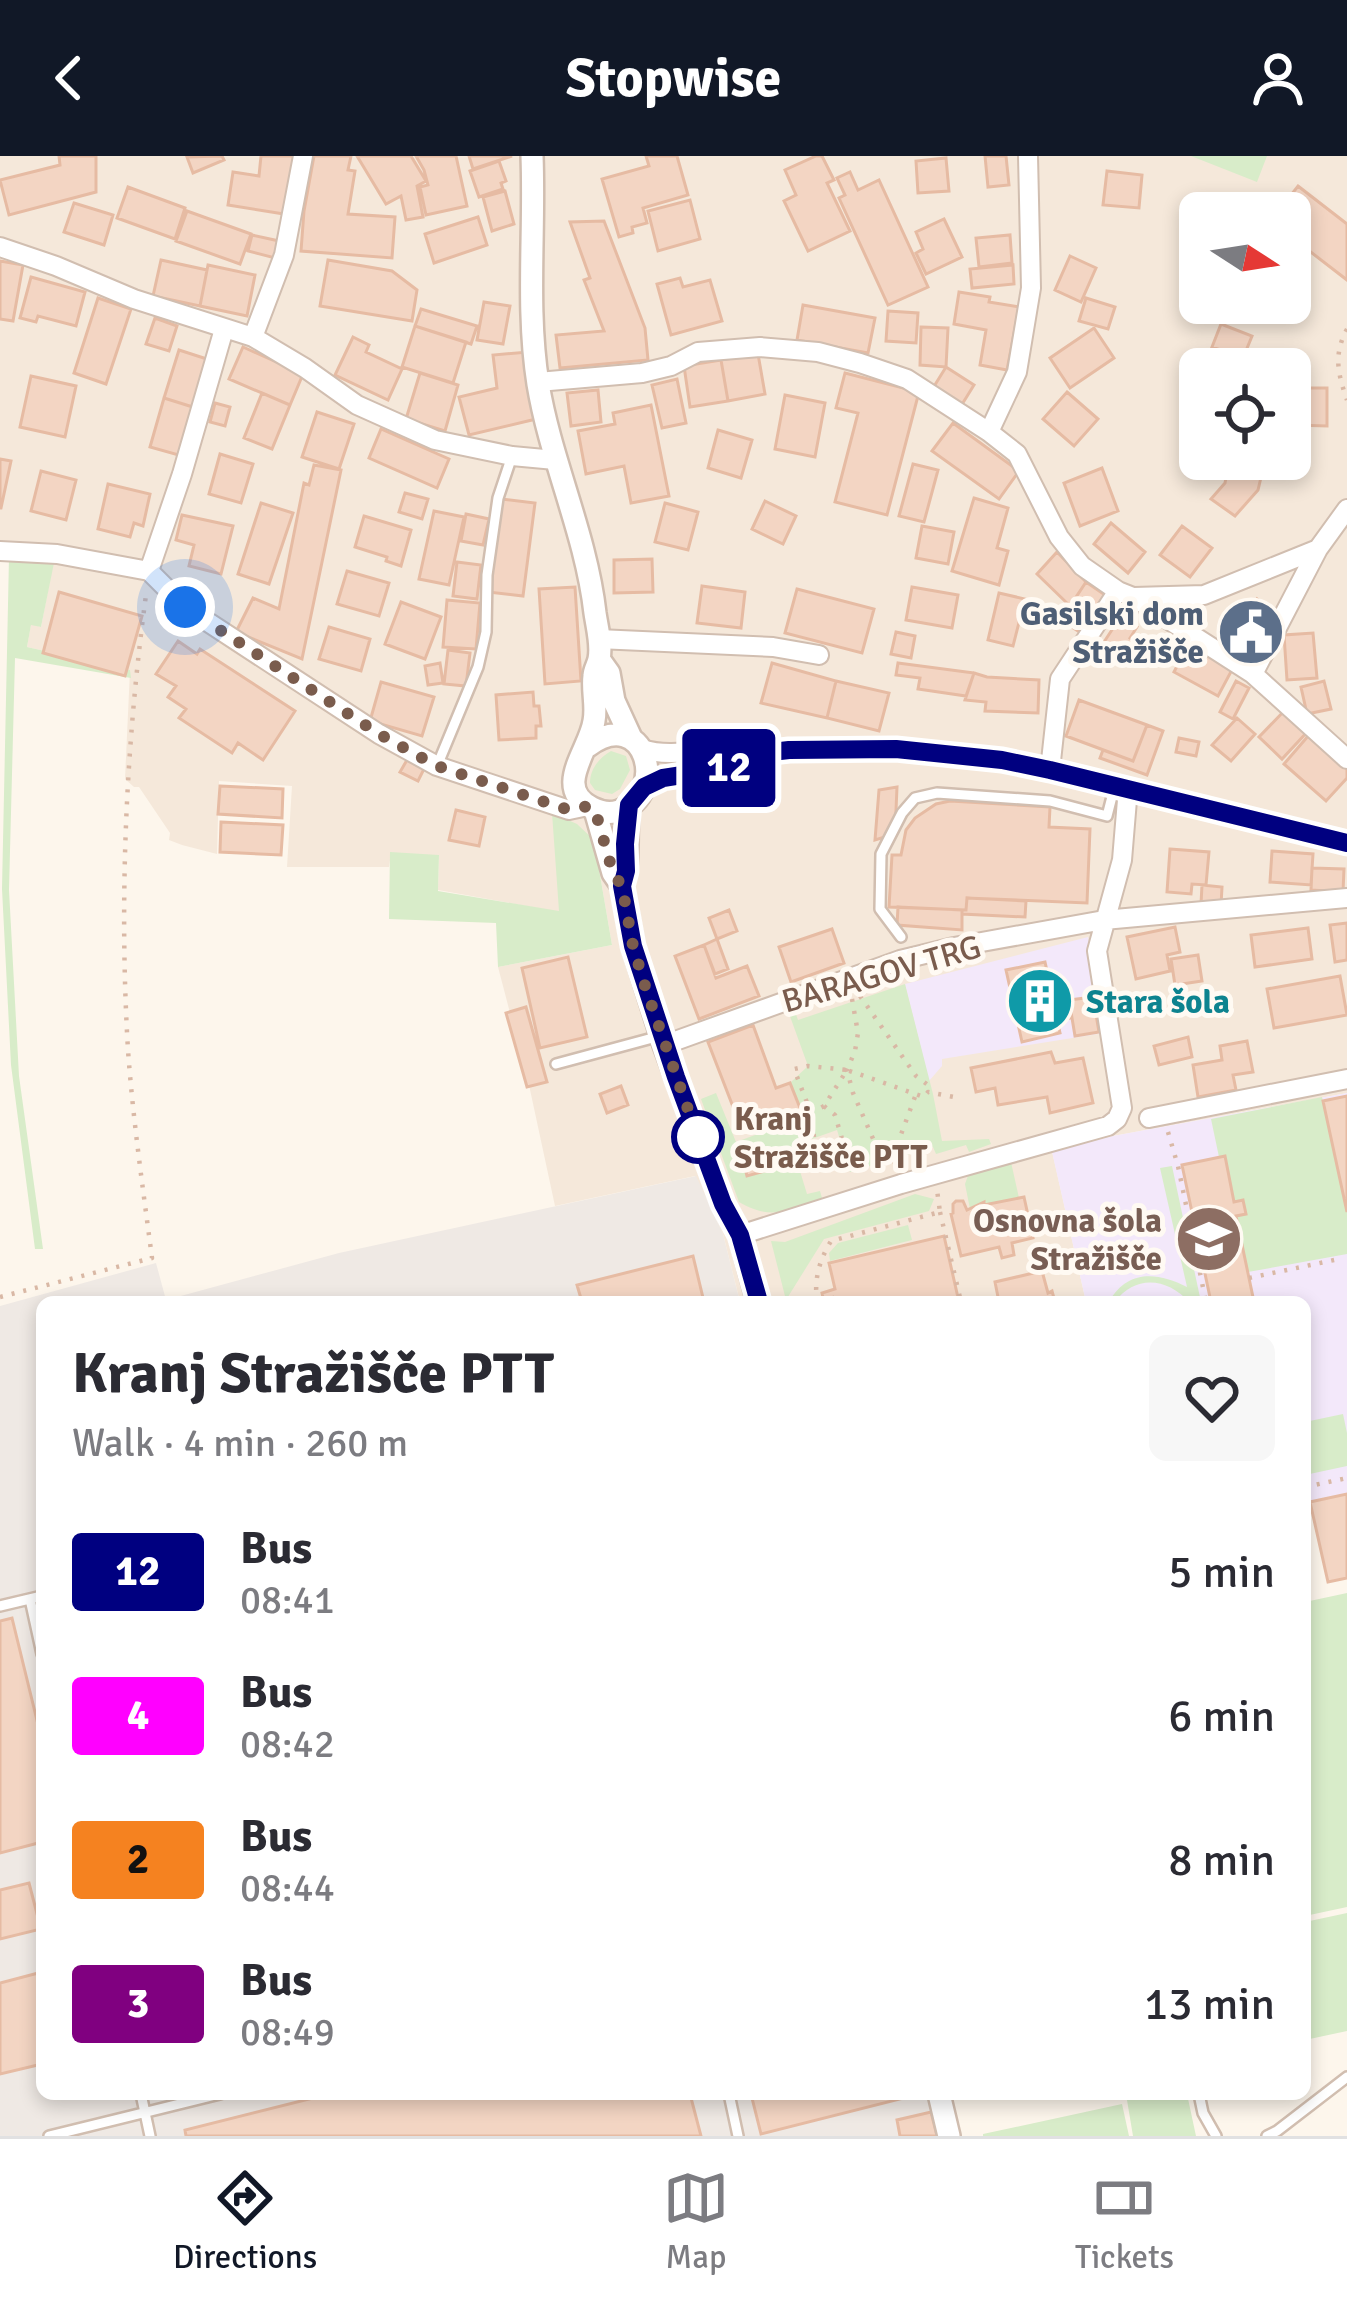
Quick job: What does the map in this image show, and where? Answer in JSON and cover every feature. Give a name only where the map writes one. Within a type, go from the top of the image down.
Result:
[{"type":"street","points":[[253,337],[284,255],[303,156]]},
{"type":"street","points":[[532,156],[531,301],[538,382],[555,460],[585,553],[599,649],[614,701],[647,760],[644,787]]},
{"type":"street","points":[[989,432],[1017,372],[1030,288],[1028,156]]},
{"type":"street","points":[[0,247],[134,299],[253,337],[357,405],[434,440],[555,460]]},
{"type":"street","points":[[149,571],[224,329]]},
{"type":"street","points":[[538,382],[642,373],[671,366],[698,352],[760,346],[818,352],[907,379],[1016,454],[1059,537],[1082,566],[1253,674],[1347,759]]},
{"type":"street","points":[[1253,674],[1318,549],[1343,522]]},
{"type":"street","points":[[1126,594],[1204,596],[1318,549]]},
{"type":"street","points":[[0,551],[57,554],[149,571],[185,607],[379,734],[437,766],[569,810],[592,808]]},
{"type":"street","points":[[1050,770],[1060,680],[1126,594]]},
{"type":"street","points":[[599,649],[773,647],[819,655]]},
{"type":"street","points":[[599,649],[595,710],[588,746],[573,772],[573,785],[578,797],[606,813],[629,805],[644,787],[682,774],[739,766],[763,753],[866,747],[1002,760],[1347,843]]},
{"type":"street","points":[[588,746],[615,734],[656,754],[746,746],[763,753]]},
{"type":"street","points":[[740,1235],[1117,1120],[1122,1108],[1097,951],[1122,860],[1122,786]]},
{"type":"street","points":[[622,886],[629,805]]},
{"type":"street","points":[[592,808],[613,873],[622,886],[633,946],[662,1041],[723,1204],[740,1235],[756,1296]]},
{"type":"street","name":"BARAGOV TRG","points":[[662,1041],[900,960],[989,940],[1104,920],[1347,898]]},
{"type":"street","points":[[1158,1122],[1347,1079]]},
{"type":"street","points":[[940,2100],[949,2136]]},
{"type":"lane","points":[[437,766],[478,667],[486,632],[487,574],[498,498],[512,456]]},
{"type":"lane","points":[[901,937],[880,909],[881,854],[915,798],[938,793],[1049,801],[1106,816],[1122,786]]},
{"type":"lane","points":[[556,1064],[662,1041]]},
{"type":"lane","points":[[0,1606],[36,1598]]},
{"type":"lane","points":[[30,1599],[36,1626]]},
{"type":"lane","points":[[1267,2136],[1347,2077]]},
{"type":"lane","points":[[142,2100],[150,2136]]},
{"type":"lane","points":[[49,2136],[196,2100]]},
{"type":"lane","points":[[730,2100],[738,2136]]},
{"type":"lane","points":[[1200,2100],[1216,2136]]},
{"type":"path","points":[[1347,329],[1337,371],[1347,400]]},
{"type":"path","points":[[0,1297],[152,1258],[128,1047],[125,951],[136,675],[149,571]]},
{"type":"path","points":[[812,1113],[824,1106],[847,1070],[855,1051],[855,993],[862,996],[916,1076],[928,1085],[928,1092],[924,1097],[847,1070],[794,1069],[812,1113],[814,1137]]},
{"type":"path","points":[[847,1070],[874,1142],[893,1156]]},
{"type":"path","points":[[928,1092],[958,1098]]},
{"type":"path","points":[[901,1184],[893,1156],[916,1094]]},
{"type":"path","points":[[824,1106],[835,1115],[851,1169],[927,1145]]},
{"type":"path","points":[[1158,1122],[1178,1166],[1206,1296]]},
{"type":"path","points":[[933,1176],[960,1296]]},
{"type":"path","points":[[817,1296],[815,1283],[822,1256],[832,1241],[940,1212]]},
{"type":"path","points":[[1249,1278],[1339,1259]]},
{"type":"path","points":[[1311,1486],[1347,1478]]},
{"type":"shaded area","points":[[0,156],[1347,156],[1347,1093],[1052,1151],[1085,1296],[738,1296],[723,1234],[695,1176],[555,1206],[498,967],[612,945],[594,840],[559,912],[438,890],[439,856],[391,853],[389,867],[287,867],[292,786],[219,781],[217,854],[169,840],[170,833],[139,787],[125,779],[130,670],[27,647],[31,624],[41,627],[54,559],[0,556]]},
{"type":"shaded area","points":[[1088,937],[1104,1033],[942,1059],[929,1081],[905,984]]},
{"type":"shaded area","name":"Osnovna šola Stražišče","points":[[1347,1093],[1347,1495],[1311,1504],[1311,1296],[1085,1296],[1052,1152],[1113,1136]]},
{"type":"shaded area","points":[[696,1176],[723,1234],[738,1296],[181,1296],[339,1253]]},
{"type":"shaded area","points":[[156,1263],[165,1296],[36,1296]]},
{"type":"shaded area","points":[[36,1296],[36,2100],[929,2100],[938,2136],[0,2136],[0,1306]]},
{"type":"green space","points":[[1191,156],[1267,156],[1257,182]]},
{"type":"green space","points":[[9,557],[55,558],[41,627],[31,625],[27,647],[130,670],[131,678],[15,658],[9,890],[19,1076],[43,1249],[35,1249],[11,1065],[2,889]]},
{"type":"green space","points":[[611,751],[626,756],[630,770],[612,794],[595,790],[590,783],[596,764]]},
{"type":"green space","points":[[552,813],[577,824],[594,840],[612,945],[498,967],[496,923],[389,919],[390,852],[439,855],[438,891],[559,911]]},
{"type":"green space","points":[[905,984],[942,1141],[989,1139],[991,1144],[969,1152],[966,1145],[936,1154],[933,1147],[850,1172],[837,1130],[806,1141],[809,1153],[796,1158],[807,1194],[820,1191],[822,1198],[771,1212],[739,1202],[701,1099],[716,1093],[736,1142],[791,1122],[800,1108],[790,1083],[808,1066],[787,1008],[793,1006],[798,1020]]},
{"type":"green space","points":[[1322,1097],[1347,1212],[1347,1254],[1248,1272],[1236,1216],[1246,1214],[1243,1201],[1234,1202],[1211,1119]]},
{"type":"green space","points":[[1011,1162],[1019,1198],[970,1209],[965,1184],[969,1173]]},
{"type":"green space","points":[[1172,1166],[1200,1296],[1183,1296],[1152,1282],[1113,1296],[1144,1276],[1187,1287],[1160,1168]]},
{"type":"green space","points":[[915,1194],[934,1199],[929,1211],[824,1239],[788,1296],[771,1241],[785,1242]]},
{"type":"green space","points":[[908,1225],[912,1240],[830,1261],[829,1253],[838,1243]]},
{"type":"green space","points":[[1343,1414],[1347,1466],[1311,1474],[1311,1421]]},
{"type":"green space","points":[[1347,1593],[1347,1907],[1311,1915],[1311,1601]]},
{"type":"green space","points":[[1347,1913],[1347,2031],[1311,2039],[1311,1921]]},
{"type":"green space","points":[[1127,2100],[1188,2100],[1196,2136],[1133,2136]]},
{"type":"green space","points":[[1122,2104],[1129,2136],[983,2136],[983,2134]]},
{"type":"building","points":[[59,156],[96,156],[96,192],[9,215],[0,180],[60,165]]},
{"type":"building","points":[[222,156],[224,160],[193,173],[187,157]]},
{"type":"building","points":[[261,156],[296,156],[284,214],[228,205],[233,172],[259,176]]},
{"type":"building","points":[[314,156],[351,156],[348,170],[355,171],[348,214],[395,217],[392,258],[301,251]]},
{"type":"building","points":[[357,156],[411,156],[426,181],[417,186],[423,217],[406,220],[401,196],[386,204]]},
{"type":"building","points":[[416,156],[456,156],[467,206],[426,215],[420,187],[428,185]]},
{"type":"building","points":[[469,156],[512,156],[473,169]]},
{"type":"building","points":[[646,156],[677,156],[688,195],[643,208],[647,223],[619,237],[602,179],[649,166]]},
{"type":"building","points":[[822,156],[834,180],[827,183],[850,231],[808,251],[784,201],[796,195],[785,170]]},
{"type":"building","points":[[985,156],[1006,156],[1009,185],[988,187]]},
{"type":"building","points":[[946,158],[949,191],[918,193],[916,161]]},
{"type":"building","points":[[499,161],[506,181],[501,183],[503,189],[479,197],[470,171]]},
{"type":"building","points":[[1107,171],[1142,175],[1139,208],[1103,205]]},
{"type":"building","points":[[850,172],[858,190],[879,180],[928,287],[888,305],[839,198],[845,195],[837,178]]},
{"type":"building","points":[[128,187],[185,208],[175,239],[117,218]]},
{"type":"building","points":[[505,191],[514,224],[492,231],[483,197]]},
{"type":"building","points":[[1311,196],[1347,224],[1347,280],[1311,252]]},
{"type":"building","points":[[690,200],[700,239],[658,251],[648,211]]},
{"type":"building","points":[[74,203],[113,215],[104,245],[64,232]]},
{"type":"building","points":[[187,211],[251,234],[240,264],[176,241]]},
{"type":"building","points":[[478,217],[487,245],[434,263],[425,234]]},
{"type":"building","points":[[944,219],[962,257],[926,274],[916,253],[923,249],[916,232]]},
{"type":"building","points":[[604,221],[645,328],[648,360],[560,368],[556,335],[604,331],[584,280],[590,278],[570,222]]},
{"type":"building","points":[[252,235],[279,241],[275,258],[248,251]]},
{"type":"building","points":[[1010,235],[1012,263],[979,267],[976,238]]},
{"type":"building","points":[[1070,256],[1096,268],[1081,302],[1055,290]]},
{"type":"building","points":[[161,260],[207,270],[200,306],[153,296]]},
{"type":"building","points":[[328,260],[392,271],[417,290],[412,321],[320,306]]},
{"type":"building","points":[[0,261],[23,265],[13,321],[0,319]]},
{"type":"building","points":[[208,265],[255,275],[247,316],[200,306]]},
{"type":"building","points":[[1013,265],[1014,284],[972,288],[970,269]]},
{"type":"building","points":[[31,277],[85,292],[76,326],[38,316],[36,322],[20,318]]},
{"type":"building","points":[[680,278],[683,287],[710,280],[722,321],[671,335],[657,284]]},
{"type":"building","points":[[959,292],[1019,307],[1007,370],[980,365],[986,330],[954,324]]},
{"type":"building","points":[[98,298],[131,309],[106,384],[74,373]]},
{"type":"building","points":[[1086,298],[1115,307],[1108,329],[1079,321]]},
{"type":"building","points":[[484,302],[510,306],[503,344],[477,340]]},
{"type":"building","points":[[803,305],[875,318],[868,353],[797,340]]},
{"type":"building","points":[[421,309],[477,326],[471,344],[415,326]]},
{"type":"building","points":[[888,311],[918,313],[916,343],[886,341]]},
{"type":"building","points":[[155,318],[177,326],[169,351],[146,344]]},
{"type":"building","points":[[1221,324],[1252,336],[1247,348],[1212,347]]},
{"type":"building","points":[[415,326],[466,342],[453,383],[402,367]]},
{"type":"building","points":[[921,327],[948,328],[946,367],[920,365]]},
{"type":"building","points":[[1094,328],[1114,358],[1070,388],[1050,358]]},
{"type":"building","points":[[353,337],[369,345],[366,352],[402,369],[388,400],[335,375]]},
{"type":"building","points":[[243,347],[303,374],[290,405],[229,379]]},
{"type":"building","points":[[179,350],[210,360],[196,408],[164,398]]},
{"type":"building","points":[[528,352],[536,419],[469,435],[459,397],[497,388],[493,355]]},
{"type":"building","points":[[758,354],[765,394],[728,401],[721,360]]},
{"type":"building","points":[[721,360],[728,401],[690,407],[684,366]]},
{"type":"building","points":[[946,367],[974,385],[961,406],[933,388]]},
{"type":"building","points":[[420,373],[458,385],[445,431],[406,419]]},
{"type":"building","points":[[845,373],[919,392],[887,515],[835,502],[858,413],[836,408]]},
{"type":"building","points":[[31,376],[76,386],[65,437],[20,427]]},
{"type":"building","points":[[677,379],[686,423],[662,428],[652,385]]},
{"type":"building","points":[[1311,388],[1327,388],[1327,426],[1311,426]]},
{"type":"building","points":[[598,390],[601,422],[571,426],[567,393]]},
{"type":"building","points":[[1067,392],[1098,419],[1074,446],[1043,419]]},
{"type":"building","points":[[262,393],[290,405],[272,449],[244,438]]},
{"type":"building","points":[[785,395],[825,403],[815,457],[775,449]]},
{"type":"building","points":[[164,398],[196,408],[182,456],[150,447]]},
{"type":"building","points":[[215,403],[230,407],[225,426],[210,422]]},
{"type":"building","points":[[651,405],[669,496],[631,503],[624,466],[586,474],[578,431],[615,424],[613,413]]},
{"type":"building","points":[[317,412],[354,424],[339,469],[302,457]]},
{"type":"building","points":[[953,423],[1019,471],[999,499],[932,451]]},
{"type":"building","points":[[381,429],[449,459],[437,488],[369,458]]},
{"type":"building","points":[[718,430],[752,440],[741,478],[708,468]]},
{"type":"building","points":[[220,454],[253,464],[241,503],[209,494]]},
{"type":"building","points":[[0,459],[11,461],[1,508],[0,508]]},
{"type":"building","points":[[913,464],[938,470],[924,522],[899,516]]},
{"type":"building","points":[[314,465],[341,470],[302,659],[236,632],[253,598],[279,609],[304,483],[309,485]]},
{"type":"building","points":[[1102,468],[1118,511],[1080,526],[1064,483]]},
{"type":"building","points":[[41,471],[76,480],[66,520],[31,511]]},
{"type":"building","points":[[1260,480],[1258,490],[1235,516],[1211,499],[1225,483]]},
{"type":"building","points":[[108,484],[150,494],[143,526],[134,523],[130,537],[98,529]]},
{"type":"building","points":[[405,493],[428,499],[422,519],[399,512]]},
{"type":"building","points":[[974,498],[1008,508],[997,548],[1008,551],[999,585],[952,571]]},
{"type":"building","points":[[501,499],[535,503],[523,596],[488,592]]},
{"type":"building","points":[[765,501],[796,516],[783,544],[752,529]]},
{"type":"building","points":[[261,503],[293,513],[269,584],[238,574]]},
{"type":"building","points":[[665,503],[698,512],[688,550],[655,542]]},
{"type":"building","points":[[434,511],[464,517],[449,585],[419,579]]},
{"type":"building","points":[[466,514],[489,519],[483,545],[461,541]]},
{"type":"building","points":[[182,515],[233,526],[221,574],[189,566],[194,545],[176,540]]},
{"type":"building","points":[[364,516],[411,530],[401,566],[355,547]]},
{"type":"building","points":[[1111,523],[1145,552],[1128,573],[1094,544]]},
{"type":"building","points":[[922,526],[954,532],[948,564],[916,558]]},
{"type":"building","points":[[1182,526],[1212,548],[1190,577],[1160,555]]},
{"type":"building","points":[[1057,552],[1086,582],[1070,606],[1037,574]]},
{"type":"building","points":[[652,559],[653,592],[614,593],[614,560]]},
{"type":"building","points":[[457,562],[481,565],[477,599],[453,596]]},
{"type":"building","points":[[347,571],[389,583],[379,616],[337,604]]},
{"type":"building","points":[[1086,582],[1108,597],[1084,635],[1061,620]]},
{"type":"building","points":[[702,586],[745,592],[741,628],[697,623]]},
{"type":"building","points":[[575,587],[581,681],[545,684],[539,589]]},
{"type":"building","points":[[912,587],[958,595],[952,628],[906,620]]},
{"type":"building","points":[[797,589],[874,609],[862,653],[785,633]]},
{"type":"building","points":[[59,592],[142,616],[125,676],[43,653]]},
{"type":"building","points":[[999,593],[1025,599],[1013,646],[988,640]]},
{"type":"building","name":"Gasilski dom Stražišče","points":[[1257,599],[1273,612],[1268,620],[1275,625],[1254,653],[1247,647],[1243,652],[1227,639]]},
{"type":"building","points":[[447,600],[480,603],[476,649],[443,647]]},
{"type":"building","points":[[401,602],[441,617],[425,659],[385,644]]},
{"type":"building","points":[[1121,616],[1137,627],[1130,638],[1137,643],[1128,658],[1104,642]]},
{"type":"building","points":[[329,627],[370,639],[361,671],[319,659]]},
{"type":"building","points":[[896,632],[915,636],[911,658],[891,654]]},
{"type":"building","points":[[1313,633],[1317,678],[1287,680],[1284,635]]},
{"type":"building","points":[[178,641],[197,654],[200,649],[295,711],[263,760],[238,743],[232,753],[179,718],[186,709],[168,697],[176,686],[156,674]]},
{"type":"building","points":[[1188,645],[1233,668],[1218,696],[1174,672]]},
{"type":"building","points":[[448,650],[470,653],[466,686],[444,684]]},
{"type":"building","points":[[440,663],[443,683],[428,685],[425,666]]},
{"type":"building","points":[[772,663],[836,681],[827,718],[761,703]]},
{"type":"building","points":[[898,663],[974,673],[966,696],[918,689],[920,678],[896,675]]},
{"type":"building","points":[[974,673],[1039,680],[1038,713],[985,711],[986,702],[965,700]]},
{"type":"building","points":[[836,681],[889,693],[879,731],[827,718]]},
{"type":"building","points":[[1236,681],[1249,688],[1233,719],[1220,712]]},
{"type":"building","points":[[1324,681],[1331,709],[1307,714],[1301,687]]},
{"type":"building","points":[[381,682],[434,697],[422,736],[370,721]]},
{"type":"building","points":[[533,692],[541,726],[536,726],[536,738],[499,740],[496,695]]},
{"type":"building","points":[[1079,700],[1147,725],[1133,761],[1066,736]]},
{"type":"building","points":[[1286,709],[1309,730],[1282,759],[1259,737]]},
{"type":"building","points":[[1237,718],[1255,734],[1231,761],[1212,745]]},
{"type":"building","points":[[1147,725],[1163,731],[1147,775],[1100,758],[1103,750],[1133,761]]},
{"type":"building","points":[[1309,735],[1347,769],[1347,778],[1326,801],[1284,764]]},
{"type":"building","points":[[1179,738],[1199,742],[1196,756],[1176,752]]},
{"type":"building","points":[[407,760],[424,769],[418,781],[400,772]]},
{"type":"building","points":[[220,786],[283,789],[282,818],[218,814]]},
{"type":"building","points":[[897,787],[895,834],[875,840],[879,790]]},
{"type":"building","points":[[936,804],[1050,807],[1049,827],[1090,829],[1087,903],[967,898],[966,910],[889,907],[892,855],[901,855],[906,830]]},
{"type":"building","points":[[456,810],[485,817],[479,846],[449,840]]},
{"type":"building","points":[[221,822],[283,825],[281,855],[220,852]]},
{"type":"building","points":[[1170,849],[1209,852],[1206,885],[1192,884],[1191,894],[1167,892]]},
{"type":"building","points":[[1272,851],[1313,854],[1311,885],[1270,882]]},
{"type":"building","points":[[1312,868],[1344,869],[1343,892],[1311,890]]},
{"type":"building","points":[[1202,885],[1222,887],[1221,905],[1201,904]]},
{"type":"building","points":[[967,898],[1026,901],[1025,917],[962,914]]},
{"type":"building","points":[[898,907],[962,910],[962,930],[897,925]]},
{"type":"building","points":[[729,910],[737,931],[717,939],[709,918]]},
{"type":"building","points":[[1347,923],[1347,960],[1335,962],[1330,925]]},
{"type":"building","points":[[1175,927],[1180,952],[1167,955],[1170,971],[1136,979],[1127,937]]},
{"type":"building","points":[[1308,928],[1312,959],[1255,967],[1251,935]]},
{"type":"building","points":[[832,929],[844,963],[791,982],[779,947]]},
{"type":"building","points":[[717,939],[728,969],[715,974],[704,945]]},
{"type":"building","points":[[704,945],[716,978],[747,966],[759,996],[699,1019],[675,956]]},
{"type":"building","points":[[1198,955],[1202,981],[1175,985],[1171,959]]},
{"type":"building","points":[[568,957],[587,1037],[540,1048],[522,968]]},
{"type":"building","name":"Stara šola","points":[[1045,962],[1052,993],[1064,991],[1070,1018],[1057,1020],[1060,1033],[1022,1042],[1006,970]]},
{"type":"building","points":[[1340,976],[1347,1015],[1274,1028],[1267,989]]},
{"type":"building","points":[[1093,997],[1099,1032],[1075,1036],[1069,1000]]},
{"type":"building","points":[[526,1007],[547,1082],[527,1087],[506,1013]]},
{"type":"building","points":[[753,1025],[776,1088],[790,1083],[800,1108],[742,1130],[708,1042]]},
{"type":"building","points":[[1188,1037],[1192,1057],[1159,1065],[1154,1046]]},
{"type":"building","points":[[1247,1041],[1253,1072],[1233,1075],[1236,1090],[1198,1097],[1193,1065],[1222,1060],[1220,1046]]},
{"type":"building","points":[[1051,1052],[1055,1063],[1083,1058],[1093,1103],[1050,1113],[1047,1097],[998,1105],[995,1088],[976,1092],[971,1068]]},
{"type":"building","points":[[621,1086],[628,1105],[607,1113],[600,1094]]},
{"type":"building","points":[[1347,1096],[1347,1212],[1323,1101]]},
{"type":"building","points":[[769,1154],[772,1169],[747,1176],[743,1161]]},
{"type":"building","points":[[1225,1156],[1234,1202],[1243,1200],[1246,1214],[1236,1216],[1253,1296],[1210,1296],[1182,1165]]},
{"type":"building","points":[[1024,1197],[1033,1238],[1012,1243],[1014,1255],[1002,1258],[999,1247],[961,1256],[951,1214],[956,1201],[963,1201],[967,1210],[984,1202]]},
{"type":"building","points":[[944,1236],[958,1296],[823,1296],[835,1289],[829,1263]]},
{"type":"building","points":[[693,1256],[703,1296],[580,1296],[577,1285]]},
{"type":"building","points":[[1042,1271],[1048,1293],[1052,1291],[1053,1296],[998,1296],[995,1282]]},
{"type":"building","points":[[1347,1494],[1347,1578],[1328,1582],[1311,1502]]},
{"type":"building","points":[[12,1618],[36,1716],[36,1844],[0,1853],[0,1621]]},
{"type":"building","points":[[29,1883],[36,1930],[0,1939],[0,1890]]},
{"type":"building","points":[[36,1974],[36,2065],[0,2074],[0,1983]]},
{"type":"building","points":[[305,2100],[692,2100],[701,2136],[186,2136],[185,2130]]},
{"type":"building","points":[[752,2100],[896,2100],[761,2134]]},
{"type":"building","points":[[931,2112],[937,2136],[900,2136],[897,2120]]},
{"type":"bus line","name":"12","points":[[757,1296],[740,1235],[723,1204],[633,946],[622,886],[626,824],[629,805],[644,787],[663,778],[739,766],[763,753],[896,749],[1050,770],[1347,843]]},
{"type":"place","name":"Gasilski dom Stražišče","points":[[1251,632]]},
{"type":"place","name":"Stara šola","points":[[1040,1001]]},
{"type":"place","name":"Kranj Stražišče PTT","points":[[698,1137]]},
{"type":"place","name":"Osnovna šola Stražišče","points":[[1209,1239]]},
{"type":"route","points":[[185,607],[379,734],[437,766],[569,810],[588,806],[595,810],[613,873],[622,886],[646,989],[699,1141],[698,1137]]}]
